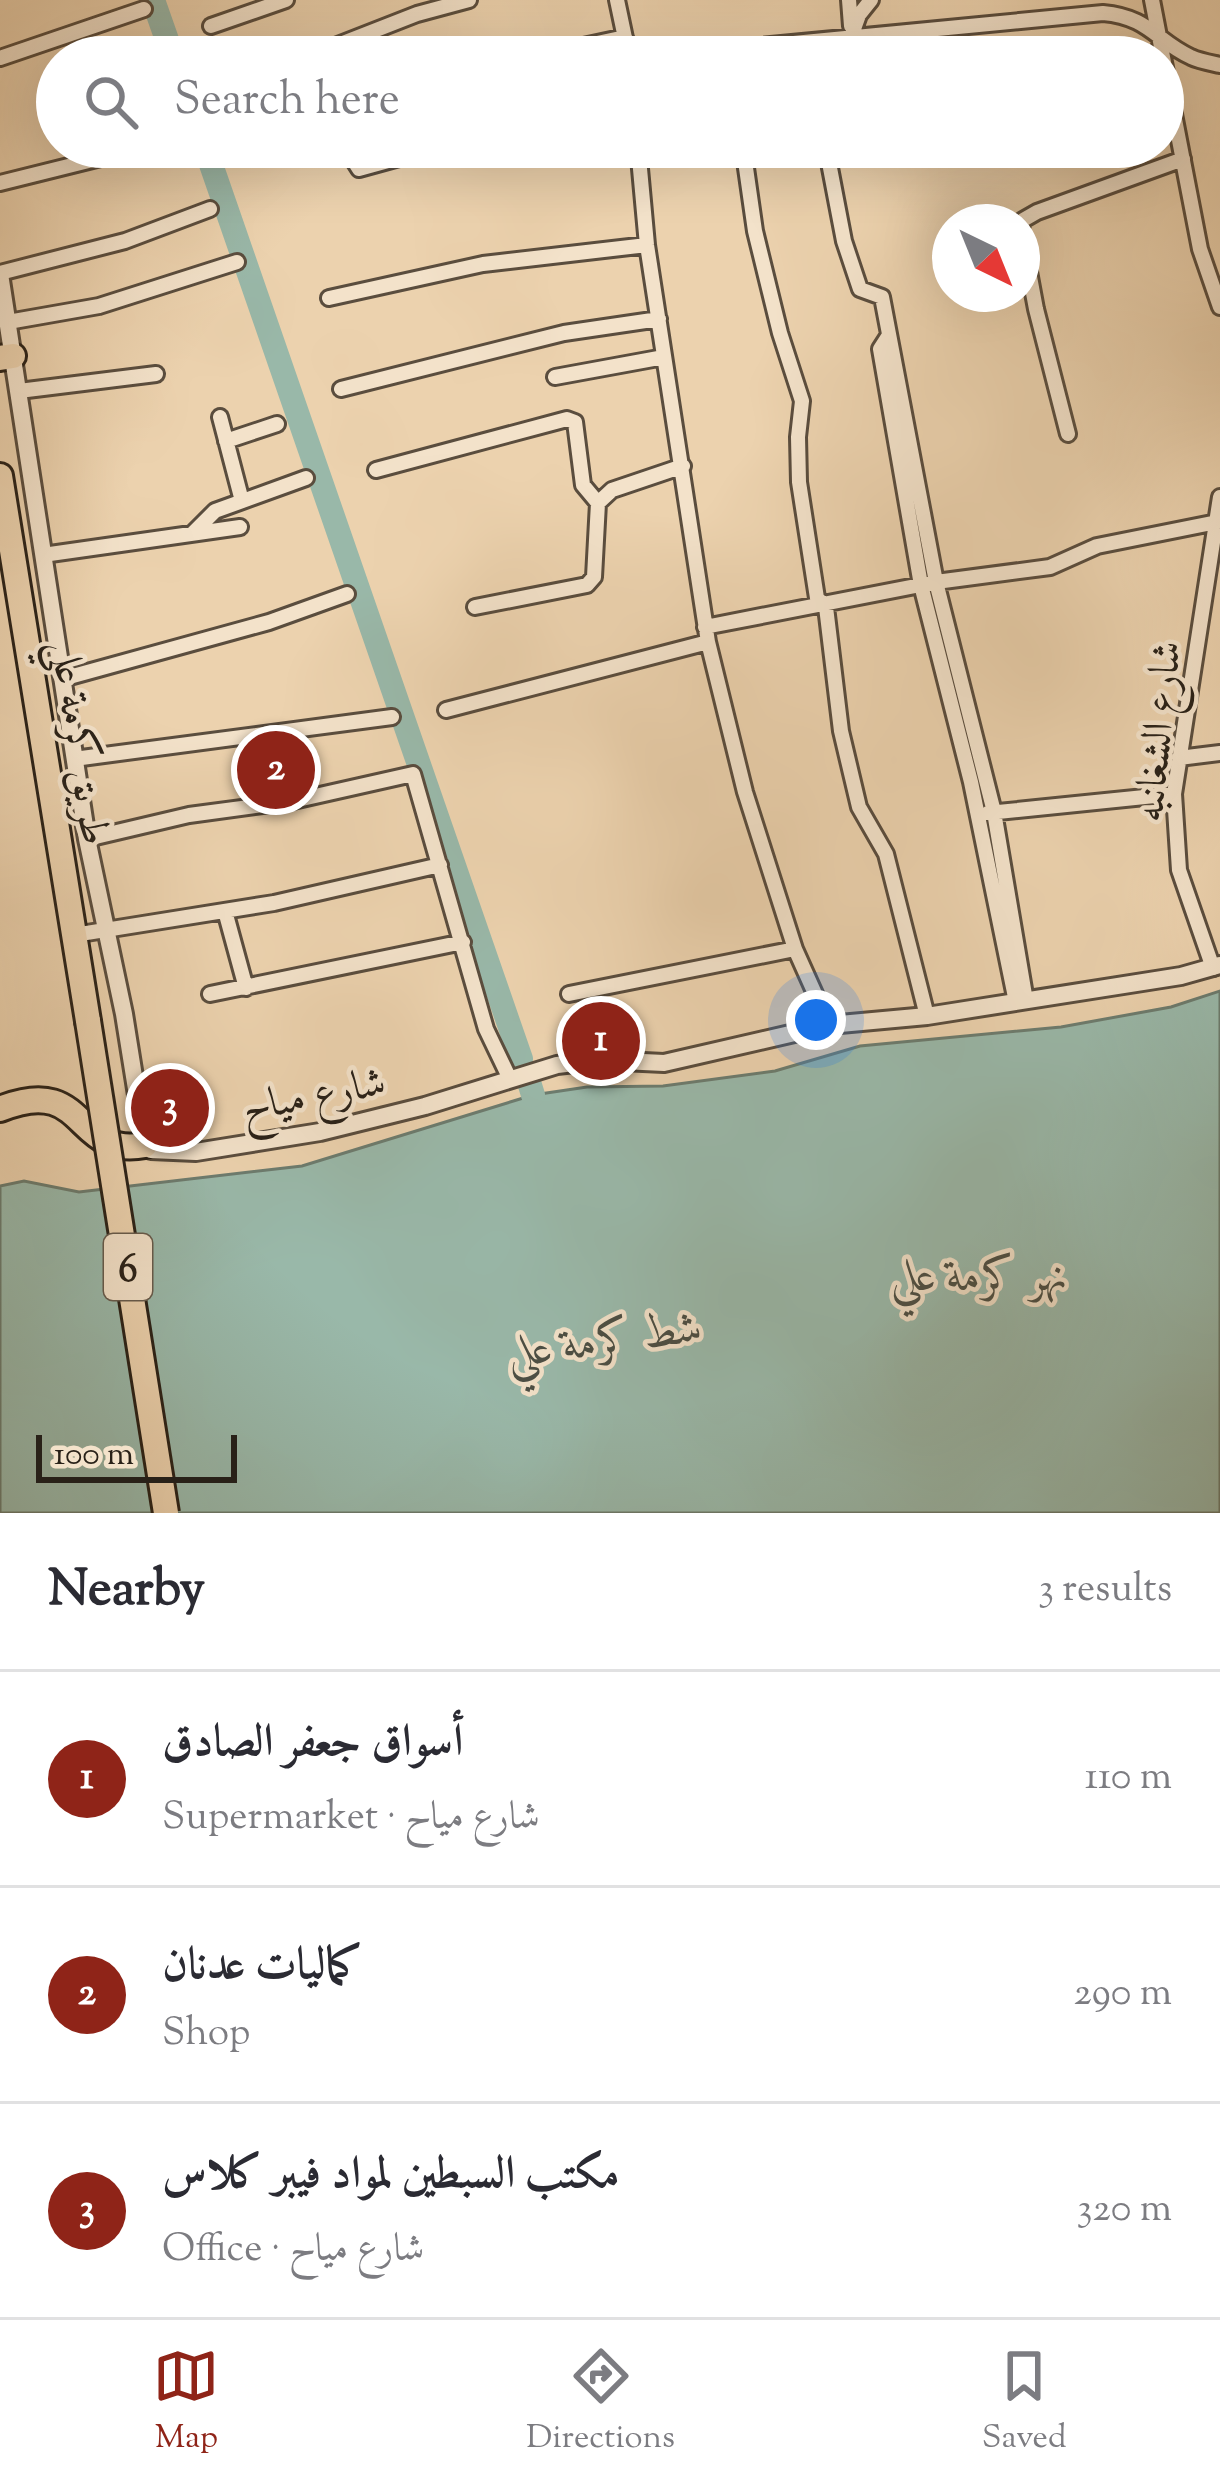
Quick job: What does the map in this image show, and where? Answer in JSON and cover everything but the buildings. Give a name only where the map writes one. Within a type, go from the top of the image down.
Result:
[{"type":"highway","name":"طريق كرمة علي","points":[[0,476],[6,567],[74,935],[166,1513]]},
{"type":"highway","points":[[0,1109],[26,1099],[52,1099],[75,1113],[106,1143],[146,1144]]},
{"type":"street","points":[[211,26],[286,0]]},
{"type":"street","points":[[361,36],[469,0]]},
{"type":"street","points":[[617,0],[625,36]]},
{"type":"street","points":[[849,0],[851,36]]},
{"type":"street","points":[[851,36],[871,0]]},
{"type":"street","points":[[1034,0],[1037,18]]},
{"type":"street","points":[[1152,0],[1159,34]]},
{"type":"street","points":[[65,36],[144,9]]},
{"type":"street","points":[[861,36],[1088,13],[1124,15],[1162,36]]},
{"type":"street","points":[[0,58],[36,46]]},
{"type":"street","points":[[1184,52],[1220,65]]},
{"type":"street","points":[[1184,164],[1200,249],[1220,307]]},
{"type":"street","points":[[0,183],[60,168]]},
{"type":"street","points":[[640,168],[647,245],[706,634],[745,792],[795,949],[830,1025]]},
{"type":"street","points":[[746,168],[755,231],[802,400],[799,482],[841,731],[859,807],[886,854],[927,1016]]},
{"type":"street","points":[[830,168],[844,241],[860,289],[882,297],[900,434],[928,584],[1021,1001]]},
{"type":"street","points":[[1040,211],[1158,168]]},
{"type":"street","points":[[146,1144],[87,839],[19,391],[7,357],[8,322],[0,274],[124,241],[210,209]]},
{"type":"street","points":[[329,298],[483,265],[647,245]]},
{"type":"street","points":[[8,322],[99,306],[237,262]]},
{"type":"street","points":[[1037,312],[1067,434]]},
{"type":"street","points":[[341,389],[564,332],[658,319]]},
{"type":"street","points":[[555,376],[664,357]]},
{"type":"street","points":[[19,391],[156,374]]},
{"type":"street","points":[[220,417],[242,501]]},
{"type":"street","points":[[376,470],[567,419],[575,422],[583,485],[598,503],[594,577],[586,585],[475,607]]},
{"type":"street","points":[[226,441],[278,424]]},
{"type":"street","points":[[598,503],[612,490],[683,466]]},
{"type":"street","points":[[192,534],[214,511],[306,478]]},
{"type":"street","name":"شارع الشغانبه","points":[[1217,966],[1179,870],[1174,794],[1220,497]]},
{"type":"street","points":[[446,710],[823,603],[1050,567],[1097,546],[1217,523]]},
{"type":"street","points":[[43,555],[240,527]]},
{"type":"street","points":[[928,584],[994,812],[1021,1001]]},
{"type":"street","points":[[62,679],[269,622],[347,594]]},
{"type":"street","points":[[74,759],[392,717]]},
{"type":"street","points":[[1179,758],[1220,753]]},
{"type":"street","points":[[87,839],[413,774],[486,1029],[508,1077]]},
{"type":"street","points":[[977,815],[1174,794]]},
{"type":"street","points":[[74,935],[225,911],[440,865]]},
{"type":"street","points":[[225,911],[246,988]]},
{"type":"street","points":[[210,994],[463,942]]},
{"type":"street","points":[[569,994],[795,949]]},
{"type":"street","name":"شارع مياح","points":[[146,1144],[154,1151],[182,1153],[320,1132],[557,1065],[601,1060],[664,1063],[830,1025],[927,1016],[1217,966]]},
{"type":"water","name":"نهر كرمة علي","points":[[1220,991],[1220,1513],[0,1513],[0,1186],[24,1181],[79,1192],[302,1166],[533,1095],[587,1087],[663,1086],[775,1071],[860,1046],[1061,1027],[1171,1007]]},
{"type":"waterway","points":[[153,0],[166,36]]},
{"type":"waterway","points":[[212,168],[521,1059]]},
{"type":"waterway","points":[[529,1082],[533,1095]]},
{"type":"place","name":"كماليات عدنان","points":[[276,770]]},
{"type":"place","name":"أسواق جعفر الصادق","points":[[601,1041]]},
{"type":"place","name":"مكتب السبطين لمواد فيبر كلاس","points":[[170,1108]]},
{"type":"water label","name":"شط كرمة علي","points":[[604,1338]]}]
